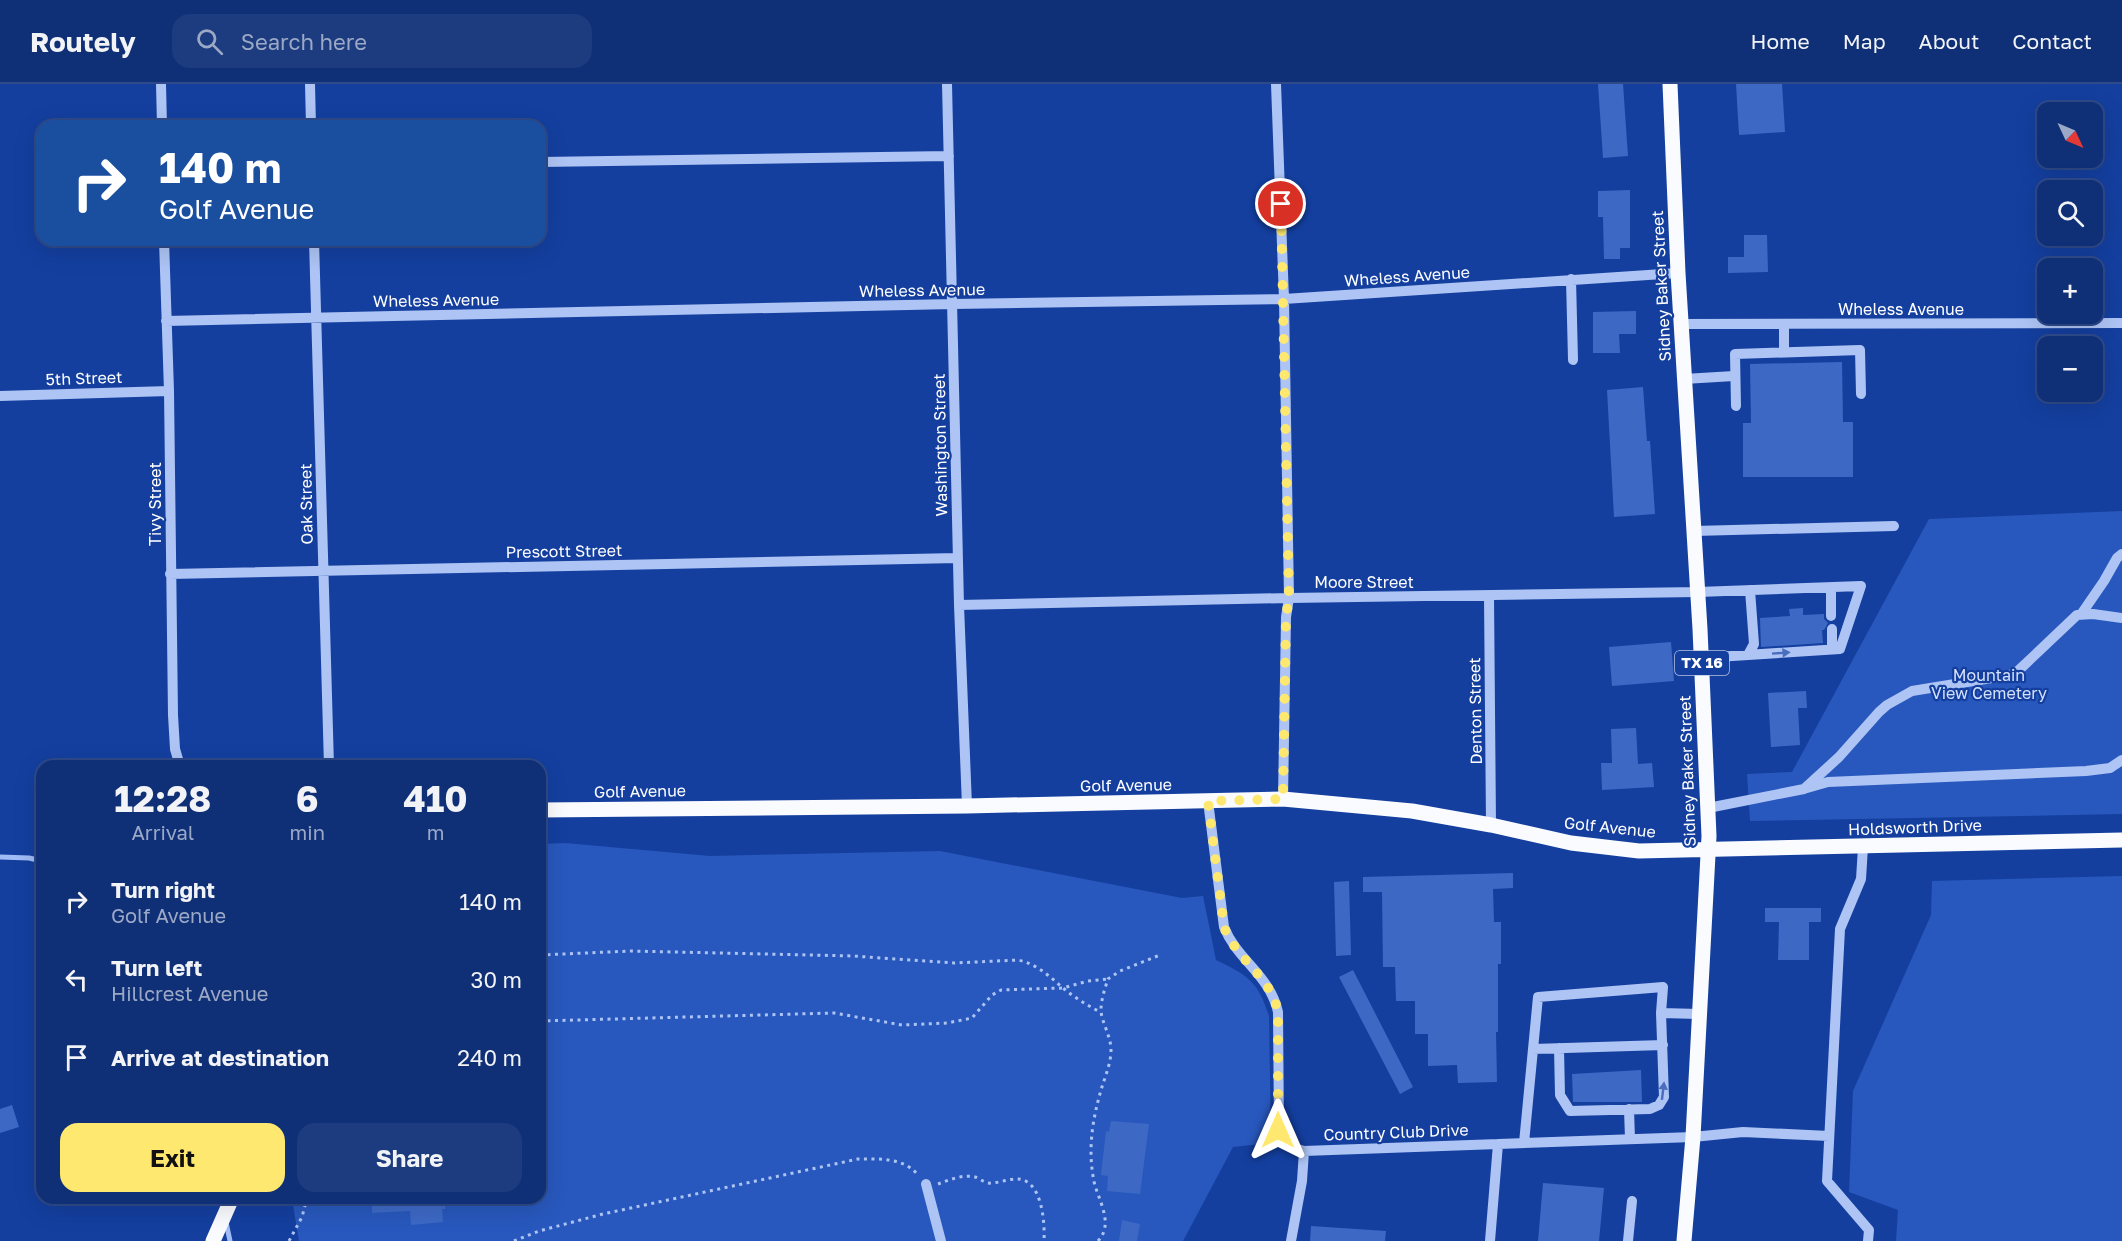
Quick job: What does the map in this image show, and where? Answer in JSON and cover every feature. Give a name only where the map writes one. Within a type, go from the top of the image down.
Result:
[{"type":"main road","name":"Sidney Baker Street","points":[[1670,84],[1678,273],[1698,592],[1708,808],[1700,1014],[1684,1241]]},
{"type":"main road","name":"Golf Avenue","points":[[546,810],[967,806],[1283,799],[1412,811],[1491,825],[1571,843],[1639,851],[1708,850]]},
{"type":"main road","name":"Holdsworth Drive","points":[[1708,850],[2122,840]]},
{"type":"main road","points":[[215,1237],[229,1204]]},
{"type":"street","points":[[161,84],[162,120]]},
{"type":"street","points":[[310,84],[311,120]]},
{"type":"street","name":"Washington Street","points":[[947,84],[959,605],[967,806]]},
{"type":"street","points":[[1276,84],[1284,299],[1289,598],[1286,617],[1283,799]]},
{"type":"street","points":[[546,162],[949,156]]},
{"type":"street","name":"Tivy Street","points":[[164,246],[169,391],[172,715],[178,760]]},
{"type":"street","name":"Oak Street","points":[[314,246],[329,760]]},
{"type":"street","name":"Wheless Avenue","points":[[166,321],[1284,299],[1678,273]]},
{"type":"street","points":[[1571,279],[1573,360]]},
{"type":"street","name":"Wheless Avenue","points":[[1681,324],[2122,323]]},
{"type":"street","points":[[1784,324],[1784,352]]},
{"type":"street","points":[[1736,406],[1735,354],[1860,350],[1861,394]]},
{"type":"street","points":[[1684,379],[1734,376]]},
{"type":"street","name":"5th Street","points":[[0,396],[169,391]]},
{"type":"street","points":[[1694,531],[1894,526]]},
{"type":"street","points":[[1804,789],[1839,757],[1887,705],[1912,692],[2010,675],[2019,670],[2069,620],[2082,613],[2117,558],[2122,554]]},
{"type":"street","name":"Prescott Street","points":[[170,573],[958,558]]},
{"type":"street","name":"Moore Street","points":[[959,605],[1698,592],[1861,586],[1840,649],[1832,649]]},
{"type":"street","points":[[1831,588],[1831,616]]},
{"type":"street","points":[[1748,655],[1754,644],[1750,590]]},
{"type":"street","name":"Denton Street","points":[[1488,596],[1491,825]]},
{"type":"street","points":[[2082,613],[2122,618]]},
{"type":"street","points":[[1701,658],[1832,649],[1832,629]]},
{"type":"street","points":[[1708,808],[1828,782],[2086,771],[2110,768],[2122,760]]},
{"type":"street","name":"Country Club Drive","points":[[1208,801],[1224,927],[1229,941],[1256,971],[1275,997],[1278,1012],[1280,1139],[1284,1144],[1304,1151],[1693,1137],[1743,1132],[1829,1136]]},
{"type":"street","points":[[1863,847],[1861,879],[1840,929],[1827,1182],[1869,1230],[1868,1241]]},
{"type":"street","points":[[1524,1143],[1538,997],[1663,987],[1661,1013],[1664,1045],[1664,1097],[1659,1105],[1650,1109],[1570,1111],[1560,1095],[1559,1048]]},
{"type":"street","points":[[1661,1013],[1700,1014]]},
{"type":"street","points":[[1533,1048],[1664,1045]]},
{"type":"street","points":[[1629,1109],[1630,1139]]},
{"type":"street","points":[[1490,1241],[1498,1144]]},
{"type":"street","points":[[1291,1241],[1302,1181],[1304,1151]]},
{"type":"street","points":[[926,1184],[941,1241]]},
{"type":"street","points":[[1628,1241],[1632,1201]]},
{"type":"path","points":[[546,955],[631,951],[853,956],[954,963],[1018,960],[1029,962],[1085,1004],[1100,1012],[1107,1027],[1111,1050],[1092,1124],[1090,1152],[1096,1193],[1104,1210],[1105,1223],[1098,1241]]},
{"type":"path","points":[[546,1021],[834,1013],[902,1024],[947,1023],[972,1018],[992,995],[1001,990],[1063,988],[1088,981],[1108,979],[1120,971],[1160,955]]},
{"type":"path","points":[[1100,1012],[1108,979]]},
{"type":"path","points":[[514,1241],[539,1231],[603,1215],[858,1159],[880,1159],[904,1164],[914,1170],[926,1184],[934,1186],[965,1176],[989,1183],[1024,1179],[1031,1183],[1037,1195],[1045,1228],[1044,1241]]},
{"type":"path","points":[[289,1241],[302,1217],[305,1204]]},
{"type":"green space","name":"Mountain View Cemetery","points":[[2122,511],[2122,814],[1750,821],[1747,774],[1792,772],[1929,519]]},
{"type":"green space","points":[[565,843],[710,856],[940,851],[1182,898],[1203,896],[1216,960],[1250,980],[1265,1004],[1269,1016],[1271,1143],[1233,1147],[1183,1241],[299,1241],[293,1204],[546,1204],[546,844]]},
{"type":"green space","points":[[2122,876],[2122,1241],[1896,1241],[1898,1210],[1849,1192],[1853,1091],[1931,915],[1932,881]]},
{"type":"building","points":[[1598,84],[1623,84],[1628,156],[1603,158]]},
{"type":"building","points":[[1736,84],[1782,84],[1785,132],[1739,135]]},
{"type":"building","points":[[1630,190],[1630,248],[1620,248],[1620,259],[1604,259],[1603,217],[1598,217],[1598,191]]},
{"type":"building","points":[[1744,235],[1767,235],[1768,272],[1728,273],[1728,257],[1744,257]]},
{"type":"building","points":[[1636,311],[1636,334],[1619,334],[1620,353],[1593,353],[1593,312]]},
{"type":"building","points":[[1842,362],[1843,422],[1853,422],[1853,477],[1743,477],[1743,423],[1751,423],[1750,364]]},
{"type":"building","points":[[1643,387],[1647,441],[1650,441],[1655,514],[1614,517],[1607,390]]},
{"type":"building","points":[[1803,608],[1803,615],[1824,614],[1824,619],[1828,623],[1822,630],[1823,643],[1761,647],[1760,618],[1790,616],[1789,609]]},
{"type":"building","points":[[1671,642],[1674,681],[1612,686],[1609,647]]},
{"type":"building","points":[[1806,691],[1807,708],[1798,708],[1800,745],[1771,747],[1768,693]]},
{"type":"building","points":[[1636,728],[1638,764],[1652,763],[1654,787],[1602,790],[1601,763],[1612,763],[1611,729]]},
{"type":"building","points":[[1513,873],[1513,888],[1493,889],[1494,922],[1501,922],[1501,964],[1498,964],[1498,1032],[1496,1032],[1497,1082],[1458,1083],[1457,1065],[1428,1066],[1428,1034],[1415,1034],[1415,1001],[1396,1001],[1395,967],[1383,967],[1382,892],[1363,892],[1363,877]]},
{"type":"building","points":[[1349,881],[1351,955],[1336,956],[1334,882]]},
{"type":"building","points":[[1765,908],[1821,908],[1821,922],[1809,922],[1809,960],[1778,960],[1779,922],[1765,922]]},
{"type":"building","points":[[1353,970],[1413,1087],[1400,1094],[1339,977]]},
{"type":"building","points":[[1641,1070],[1642,1102],[1573,1102],[1572,1074]]},
{"type":"building","points":[[12,1105],[19,1127],[0,1133],[0,1109]]},
{"type":"building","points":[[1111,1121],[1149,1124],[1140,1194],[1107,1191],[1108,1176],[1101,1175],[1106,1131],[1109,1132]]},
{"type":"building","points":[[1543,1183],[1604,1188],[1599,1241],[1538,1241]]},
{"type":"building","points":[[372,1204],[445,1204],[445,1209],[442,1209],[443,1222],[411,1225],[410,1211],[372,1213]]},
{"type":"building","points":[[1122,1220],[1140,1224],[1137,1241],[1119,1241]]},
{"type":"building","points":[[1311,1226],[1386,1231],[1385,1241],[1310,1241]]},
{"type":"waterway","points":[[0,857],[36,860]]},
{"type":"waterway","points":[[226,1222],[230,1241]]},
{"type":"route","points":[[1278,1130],[1278,1012],[1275,997],[1256,971],[1229,941],[1224,927],[1208,801],[1283,799],[1286,617],[1289,598],[1281,204]]}]
